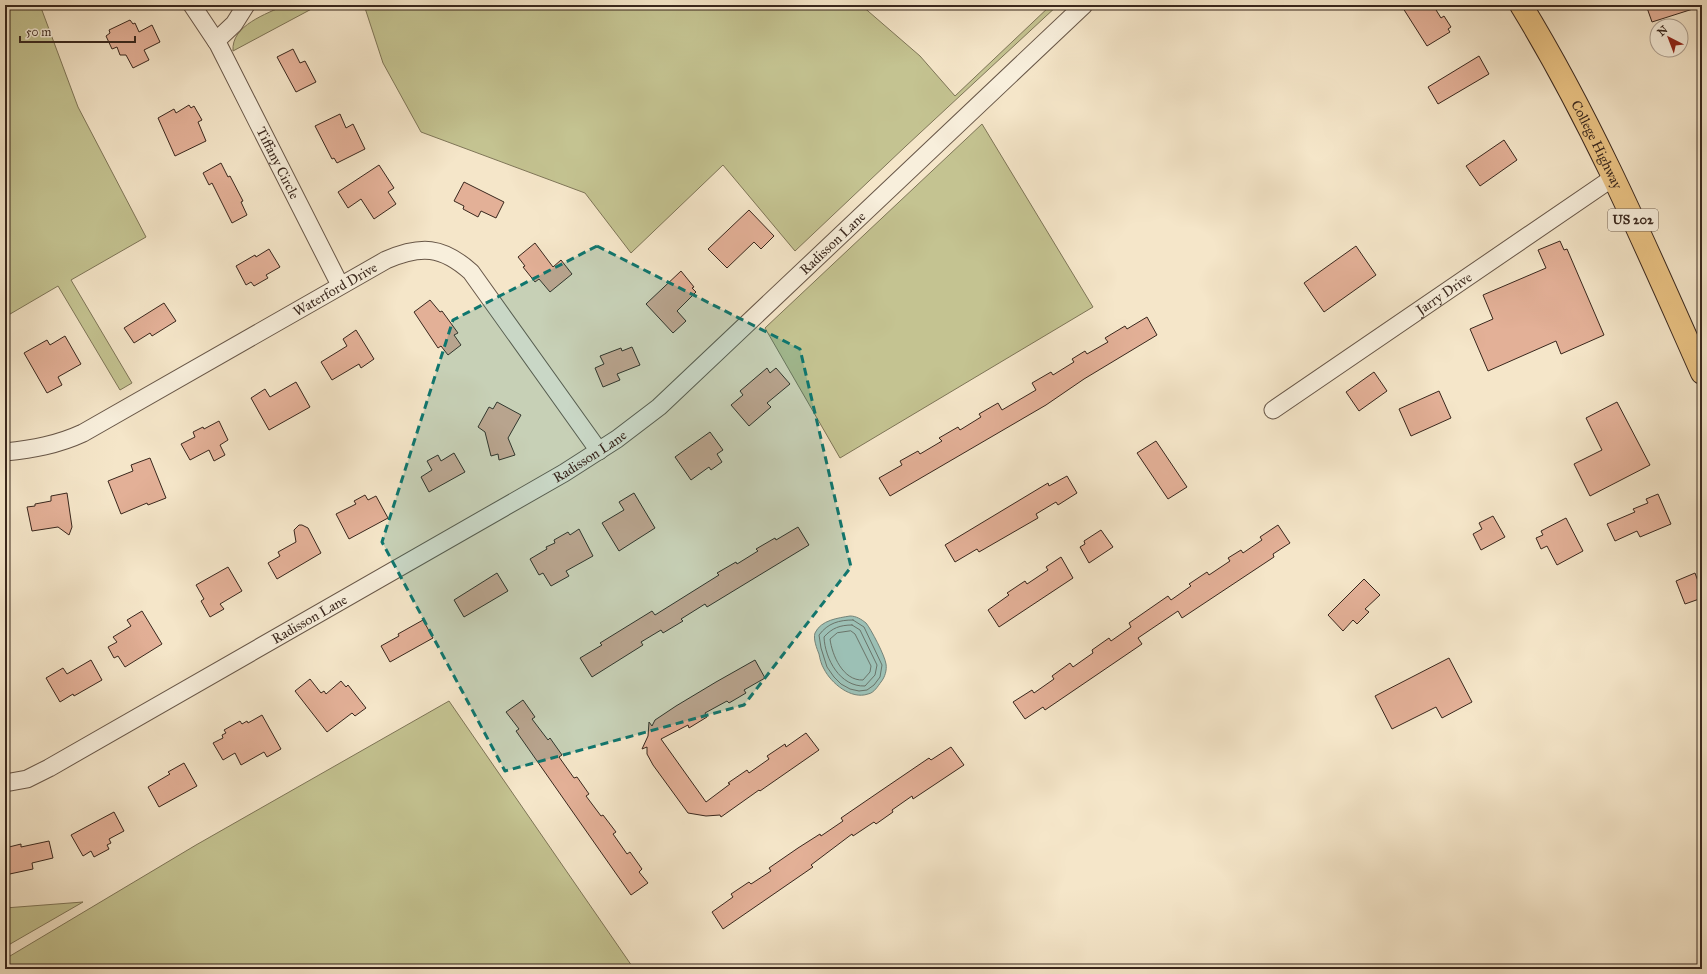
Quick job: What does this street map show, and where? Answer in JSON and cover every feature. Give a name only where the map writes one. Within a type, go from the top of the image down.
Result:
[{"type":"highway","name":"College Highway","points":[[1521,5],[1594,135],[1702,373]]},
{"type":"street","name":"Tiffany Circle","points":[[192,5],[216,41],[340,285]]},
{"type":"street","points":[[216,41],[234,24],[246,5]]},
{"type":"street","name":"Radisson Lane","points":[[5,783],[27,779],[48,768],[557,477],[599,451],[632,428],[659,407],[1084,5]]},
{"type":"street","name":"Jarry Drive","points":[[1273,410],[1614,177]]},
{"type":"street","name":"Waterford Drive","points":[[5,452],[28,450],[56,444],[83,433],[340,285],[386,260],[402,253],[417,250],[432,251],[447,255],[459,261],[471,272],[599,451]]},
{"type":"highlighted area","points":[[597,246],[800,349],[851,567],[744,705],[505,771],[382,542],[453,320]]},
{"type":"shaded area","points":[[5,5],[40,5],[78,107],[146,237],[71,280],[132,383],[120,390],[58,286],[5,317]]},
{"type":"shaded area","points":[[285,5],[319,5],[233,51],[234,42],[244,27],[260,17]]},
{"type":"shaded area","points":[[364,5],[861,5],[920,56],[955,96],[1051,5],[1058,5],[795,251],[723,165],[631,253],[585,193],[421,132],[383,63]]},
{"type":"shaded area","points":[[982,124],[1093,307],[840,458],[765,328]]},
{"type":"shaded area","points":[[449,701],[634,969],[5,969],[5,959],[196,845]]},
{"type":"shaded area","points":[[83,902],[5,947],[5,908]]},
{"type":"water","points":[[850,616],[858,618],[866,623],[878,643],[886,664],[885,676],[874,691],[862,695],[855,695],[848,692],[831,680],[822,665],[815,641],[815,633],[821,625],[830,620]]},
{"type":"building","points":[[1401,5],[1433,5],[1441,18],[1444,16],[1451,27],[1448,29],[1450,32],[1427,46]]},
{"type":"building","points":[[1646,5],[1696,5],[1696,8],[1665,18],[1651,18]]},
{"type":"building","points":[[130,20],[133,24],[135,23],[139,32],[152,25],[160,42],[144,50],[149,60],[133,68],[126,55],[120,55],[117,47],[112,49],[106,36],[110,33],[109,30]]},
{"type":"building","points":[[293,49],[300,63],[305,61],[316,82],[296,92],[277,57]]},
{"type":"building","points":[[1479,56],[1489,74],[1438,104],[1428,87]]},
{"type":"building","points":[[189,105],[191,108],[194,106],[202,120],[198,122],[206,141],[175,156],[158,118],[174,109],[176,113]]},
{"type":"building","points":[[340,114],[346,128],[353,124],[365,149],[337,163],[334,158],[332,159],[315,126]]},
{"type":"building","points":[[1504,140],[1517,160],[1480,186],[1466,166]]},
{"type":"building","points":[[221,163],[228,177],[230,176],[243,201],[241,202],[247,215],[232,223],[212,183],[209,185],[203,173]]},
{"type":"building","points":[[379,165],[394,188],[388,192],[396,204],[374,219],[361,199],[348,208],[338,192]]},
{"type":"building","points":[[464,182],[504,202],[496,218],[481,211],[478,217],[463,209],[464,206],[454,201]]},
{"type":"building","points":[[749,210],[774,236],[761,249],[754,242],[727,268],[708,249]]},
{"type":"building","points":[[1560,241],[1564,250],[1567,249],[1604,335],[1561,354],[1556,341],[1488,371],[1470,329],[1493,319],[1483,295],[1546,268],[1538,250]]},
{"type":"building","points":[[535,243],[553,267],[561,260],[572,274],[550,292],[539,279],[535,282],[523,267],[525,266],[518,257]]},
{"type":"building","points":[[1356,246],[1376,275],[1324,312],[1304,283]]},
{"type":"building","points":[[269,249],[280,267],[266,275],[268,278],[254,286],[251,282],[246,285],[236,266]]},
{"type":"building","points":[[681,271],[694,287],[692,288],[696,292],[677,311],[686,321],[673,333],[646,304]]},
{"type":"building","points":[[430,300],[440,312],[442,311],[458,333],[454,335],[461,345],[448,355],[441,346],[438,348],[414,312]]},
{"type":"building","points":[[164,303],[176,321],[152,336],[150,333],[134,343],[124,328]]},
{"type":"building","points":[[1147,317],[1157,335],[1084,379],[1046,405],[890,496],[879,478],[902,465],[900,461],[918,451],[920,454],[942,441],[939,438],[958,427],[960,430],[981,417],[979,414],[998,403],[1002,410],[1036,390],[1032,383],[1051,372],[1053,375],[1074,362],[1072,359],[1085,351],[1087,354],[1108,342],[1105,338],[1125,326],[1127,329]]},
{"type":"building","points":[[356,330],[374,359],[361,368],[359,364],[332,380],[321,362],[347,346],[343,339]]},
{"type":"building","points":[[65,336],[81,364],[58,377],[62,385],[47,393],[24,353],[47,340],[50,345]]},
{"type":"building","points":[[632,347],[640,365],[617,374],[620,380],[603,387],[595,368],[604,364],[600,356],[621,348],[622,351]]},
{"type":"building","points":[[767,368],[770,373],[776,368],[790,384],[767,403],[771,407],[749,426],[731,405],[743,395],[740,391]]},
{"type":"building","points":[[1374,372],[1387,391],[1359,411],[1346,392]]},
{"type":"building","points":[[296,382],[310,407],[269,430],[251,398],[265,389],[270,397]]},
{"type":"building","points":[[1439,391],[1451,418],[1411,436],[1399,409]]},
{"type":"building","points":[[497,402],[521,415],[508,438],[515,455],[499,460],[498,454],[491,456],[485,432],[478,427],[489,407],[493,409]]},
{"type":"building","points":[[1617,402],[1650,465],[1590,496],[1574,464],[1602,450],[1586,418]]},
{"type":"building","points":[[219,421],[228,440],[220,445],[225,455],[214,461],[209,450],[190,460],[181,444],[195,437],[193,432],[203,427],[204,429]]},
{"type":"building","points":[[710,432],[723,450],[717,454],[722,462],[711,470],[709,467],[691,480],[675,457]]},
{"type":"building","points":[[1156,441],[1187,487],[1168,499],[1137,453]]},
{"type":"building","points":[[454,453],[465,472],[429,492],[421,477],[432,470],[427,461],[438,455],[441,461]]},
{"type":"building","points":[[150,458],[166,498],[148,505],[147,503],[121,514],[108,481],[133,471],[131,465]]},
{"type":"building","points":[[1067,476],[1077,493],[1058,505],[1056,502],[1036,514],[1038,518],[979,552],[977,549],[955,562],[945,545],[1048,483],[1049,486]]},
{"type":"building","points":[[67,493],[72,527],[69,535],[58,527],[32,531],[27,507],[51,501],[51,496]]},
{"type":"building","points":[[634,493],[655,528],[619,551],[602,523],[624,510],[619,502]]},
{"type":"building","points":[[1658,494],[1671,524],[1640,537],[1637,531],[1615,541],[1607,524],[1635,512],[1633,509],[1648,503],[1646,499]]},
{"type":"building","points":[[365,495],[368,500],[376,496],[388,518],[349,539],[336,514],[356,504],[354,501]]},
{"type":"building","points":[[1493,516],[1505,537],[1481,550],[1473,534],[1482,529],[1479,523]]},
{"type":"building","points":[[1566,518],[1583,551],[1557,565],[1547,546],[1541,549],[1536,538],[1543,535],[1541,531]]},
{"type":"building","points":[[299,525],[308,528],[321,553],[277,579],[268,563],[280,556],[278,552],[296,542],[294,530]]},
{"type":"building","points":[[1278,525],[1290,543],[1273,554],[1274,557],[1182,618],[1178,611],[1138,638],[1142,644],[1045,710],[1043,707],[1025,719],[1013,702],[1032,690],[1034,693],[1054,679],[1052,676],[1070,663],[1073,667],[1093,653],[1092,650],[1109,638],[1111,641],[1131,627],[1129,623],[1168,596],[1171,600],[1191,586],[1189,584],[1207,572],[1209,575],[1230,561],[1228,558],[1241,550],[1243,553],[1262,540],[1260,537]]},
{"type":"building","points":[[798,527],[809,545],[707,607],[705,604],[681,619],[683,621],[663,633],[661,630],[641,642],[643,645],[592,677],[580,658],[602,645],[600,643],[652,611],[655,615],[719,575],[717,573],[736,562],[737,564],[758,551],[756,549],[775,538],[776,540]]},
{"type":"building","points":[[579,529],[593,556],[566,571],[569,576],[551,586],[543,573],[539,575],[530,559],[547,549],[546,547],[555,543],[554,540],[568,532],[570,535]]},
{"type":"building","points":[[1101,530],[1113,547],[1089,563],[1080,547],[1085,544],[1084,541]]},
{"type":"building","points":[[1061,557],[1073,578],[999,627],[988,610],[1009,595],[1007,593],[1025,581],[1027,584],[1048,570],[1046,567]]},
{"type":"building","points":[[228,567],[242,591],[220,604],[224,609],[210,617],[201,601],[204,599],[196,585]]},
{"type":"building","points":[[497,573],[508,591],[464,617],[454,600]]},
{"type":"building","points":[[1695,573],[1702,592],[1702,598],[1685,604],[1676,581]]},
{"type":"building","points":[[1364,579],[1380,595],[1365,609],[1369,612],[1357,624],[1353,620],[1343,631],[1328,615]]},
{"type":"building","points":[[142,611],[162,644],[125,667],[118,656],[114,658],[108,647],[117,642],[113,637],[131,626],[127,620]]},
{"type":"building","points":[[423,620],[433,638],[390,662],[381,646],[399,636],[398,634]]},
{"type":"building","points":[[1449,658],[1472,702],[1442,718],[1436,707],[1392,729],[1375,696]]},
{"type":"building","points":[[91,660],[102,680],[60,702],[46,678],[63,668],[67,674]]},
{"type":"building","points":[[755,660],[765,678],[744,690],[746,693],[729,703],[727,701],[705,713],[707,717],[689,728],[688,725],[661,739],[706,802],[730,784],[728,783],[747,770],[749,773],[769,759],[767,756],[785,744],[786,747],[806,733],[819,750],[721,817],[720,815],[706,816],[688,813],[653,765],[647,754],[647,747],[642,749],[648,736],[649,722],[652,726],[655,720],[676,706]]},
{"type":"building","points":[[310,679],[321,693],[324,691],[326,694],[341,681],[346,687],[348,685],[366,708],[355,716],[352,713],[327,732],[295,691]]},
{"type":"building","points":[[523,700],[535,717],[532,719],[548,740],[550,738],[562,755],[559,757],[574,778],[577,777],[589,794],[586,796],[601,816],[603,815],[616,832],[613,834],[627,854],[630,852],[642,869],[639,872],[648,883],[631,895],[516,731],[519,729],[506,712]]},
{"type":"building","points":[[262,715],[281,749],[267,757],[264,752],[241,765],[235,753],[223,760],[213,743],[223,738],[222,735],[226,733],[224,730],[240,721],[242,724],[247,721],[248,723]]},
{"type":"building","points":[[951,747],[964,765],[913,799],[912,796],[892,810],[893,812],[876,824],[874,822],[853,836],[852,834],[811,865],[813,867],[723,929],[712,912],[733,897],[731,894],[749,882],[751,884],[771,871],[769,868],[820,834],[821,836],[843,821],[841,818],[929,758],[931,760]]},
{"type":"building","points":[[184,763],[197,786],[159,807],[148,787],[170,774],[168,772]]},
{"type":"building","points":[[114,812],[124,831],[109,839],[111,843],[107,845],[109,849],[94,857],[91,851],[83,856],[71,835]]},
{"type":"building","points":[[49,841],[53,858],[32,863],[33,869],[5,875],[5,848],[21,844],[21,847]]}]
